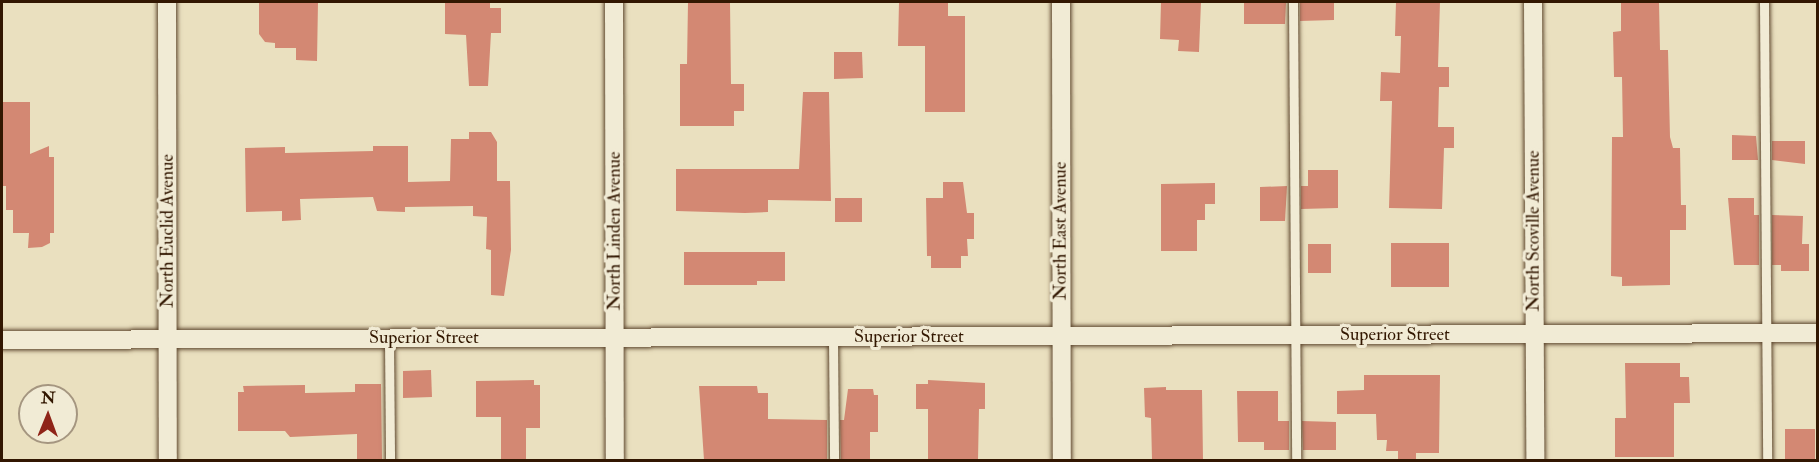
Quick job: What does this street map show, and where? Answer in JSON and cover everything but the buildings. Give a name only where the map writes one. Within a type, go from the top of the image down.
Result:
[{"type":"street","name":"North Euclid Avenue","points":[[167,2],[168,460]]},
{"type":"street","name":"North Linden Avenue","points":[[614,2],[615,460]]},
{"type":"street","name":"North East Avenue","points":[[1061,2],[1062,460]]},
{"type":"street","name":"North Scoville Avenue","points":[[1533,2],[1535,460]]},
{"type":"street","name":"Superior Street","points":[[2,340],[1818,333]]},
{"type":"lane","points":[[1293,2],[1296,460]]},
{"type":"lane","points":[[1764,2],[1767,460]]},
{"type":"lane","points":[[833,337],[834,460]]},
{"type":"lane","points":[[389,339],[390,460]]}]
